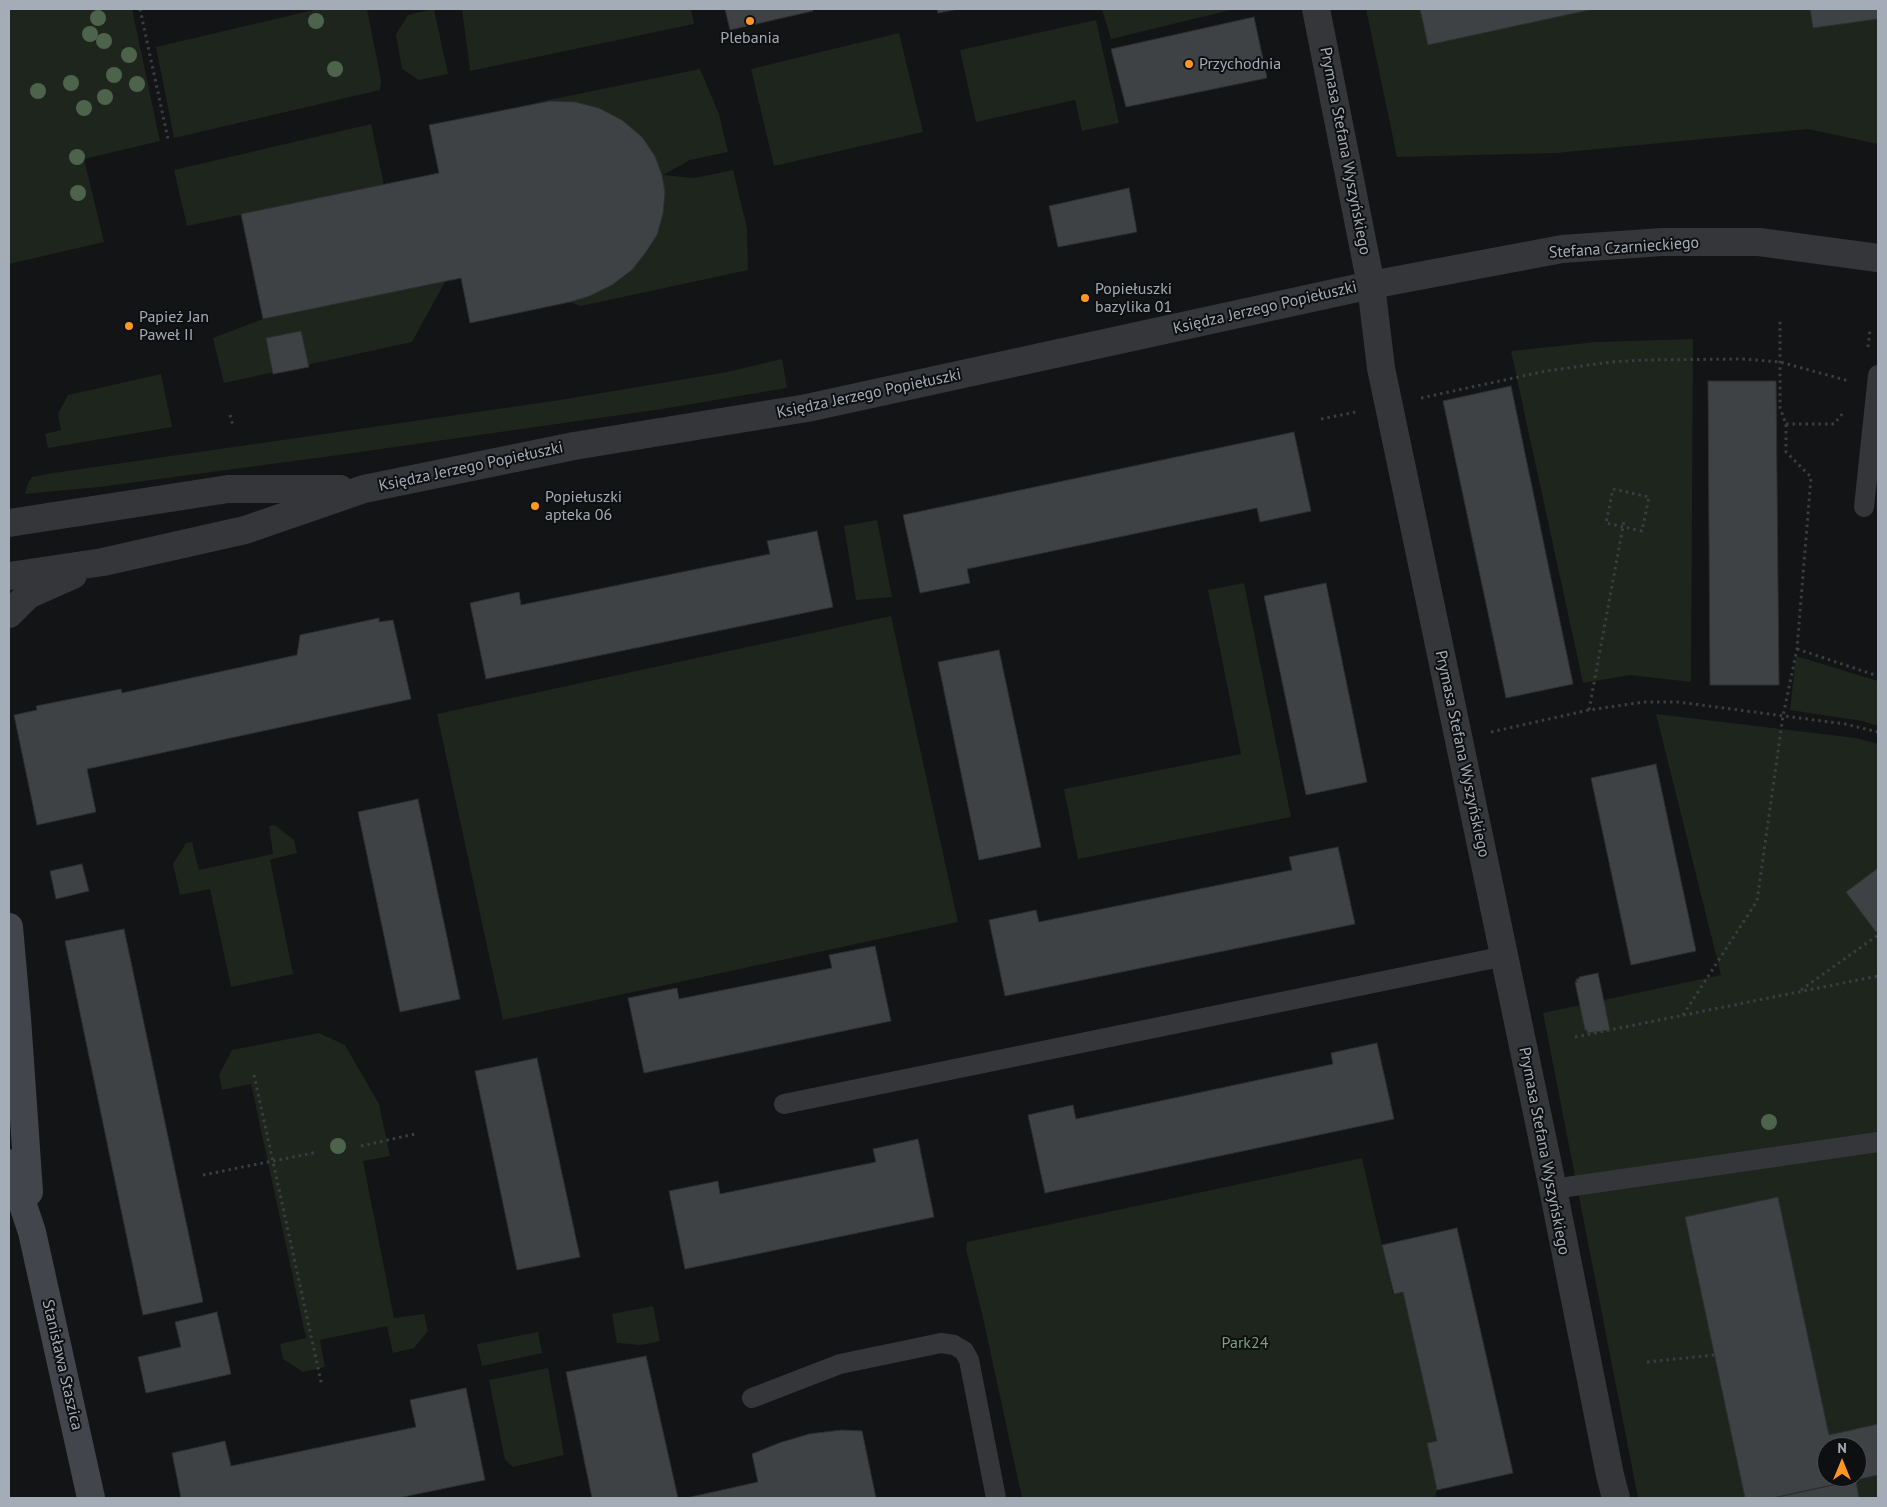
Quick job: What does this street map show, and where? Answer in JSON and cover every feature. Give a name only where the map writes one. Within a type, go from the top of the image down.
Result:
[{"type":"main road","name":"Stanisława Staszica","points":[[9,927],[32,1232]]},
{"type":"main road","name":"Stanisława Staszica","points":[[9,1163],[32,1232],[91,1498]]},
{"type":"street","name":"Prymasa Stefana Wyszyńskiego","points":[[1316,9],[1371,285],[1381,368],[1616,1498]]},
{"type":"street","name":"Stefana Czarnieckiego","points":[[1371,285],[1562,249],[1662,242],[1760,242],[1878,258]]},
{"type":"street","name":"Księdza Jerzego Popiełuszki","points":[[9,576],[103,562],[245,530],[364,489],[574,446],[807,408],[1371,285]]},
{"type":"street","name":"Księdza Jerzego Popiełuszki","points":[[9,523],[228,489],[364,489]]},
{"type":"street","points":[[9,505],[73,513]]},
{"type":"street","points":[[9,614],[28,595],[103,562]]},
{"type":"lane","points":[[1864,507],[1878,382]]},
{"type":"lane","points":[[784,1104],[1504,956]]},
{"type":"lane","points":[[1553,1189],[1878,1142]]},
{"type":"lane","points":[[752,1398],[840,1364],[941,1343],[954,1345],[964,1351],[969,1360],[996,1498]]},
{"type":"path","points":[[140,9],[168,139]]},
{"type":"path","points":[[1684,1015],[1757,902],[1783,716],[1797,649],[1811,477],[1786,452],[1786,424],[1780,408],[1780,319]]},
{"type":"path","points":[[1321,418],[1546,371],[1585,365],[1644,360],[1743,358],[1780,362],[1878,382]]},
{"type":"path","points":[[230,415],[233,426]]},
{"type":"path","points":[[1614,489],[1649,497],[1642,531],[1624,527],[1606,523],[1614,489]]},
{"type":"path","points":[[1589,710],[1624,521]]},
{"type":"path","points":[[1797,649],[1878,676]]},
{"type":"path","points":[[1459,738],[1589,710],[1644,702],[1678,702],[1845,724],[1878,732]]},
{"type":"path","points":[[1798,992],[1878,935]]},
{"type":"path","points":[[1575,1037],[1878,976]]},
{"type":"path","points":[[254,1075],[322,1386]]},
{"type":"path","points":[[361,1146],[415,1134]]},
{"type":"path","points":[[203,1176],[318,1152]]},
{"type":"path","points":[[1647,1362],[1715,1355]]},
{"type":"green space","points":[[9,9],[132,9],[160,141],[84,159],[104,242],[9,264]]},
{"type":"green space","points":[[318,9],[367,9],[381,80],[380,90],[174,138],[156,47]]},
{"type":"green space","points":[[434,9],[448,74],[419,80],[402,69],[396,34],[408,15]]},
{"type":"green space","points":[[462,9],[691,9],[694,24],[470,71]]},
{"type":"green space","points":[[1102,9],[1235,9],[1111,39]]},
{"type":"green space","points":[[1366,9],[1878,9],[1878,144],[1808,129],[1556,153],[1397,157]]},
{"type":"green space","points":[[1096,20],[1119,123],[1082,131],[1075,100],[976,122],[960,50]]},
{"type":"green space","points":[[899,33],[923,132],[774,166],[751,69]]},
{"type":"green space","points":[[700,69],[719,114],[728,152],[690,160],[663,175],[694,178],[733,170],[747,228],[748,270],[581,306],[570,302],[590,296],[612,285],[632,270],[657,235],[642,137],[622,120],[599,108],[575,102],[550,101],[529,104]]},
{"type":"green space","points":[[371,124],[384,185],[187,226],[174,170]]},
{"type":"green space","points":[[446,280],[412,342],[224,383],[213,338],[263,319]]},
{"type":"green space","points":[[1693,339],[1691,682],[1630,675],[1583,683],[1511,351],[1596,342]]},
{"type":"green space","points":[[782,359],[787,388],[662,409],[339,455],[99,487],[25,494],[32,477],[53,473],[560,400],[727,372]]},
{"type":"green space","points":[[161,374],[172,427],[48,448],[45,434],[61,430],[58,414],[68,395]]},
{"type":"green space","points":[[877,520],[892,597],[856,600],[844,526]]},
{"type":"green space","points":[[1244,583],[1291,817],[1078,859],[1064,789],[1241,754],[1208,590]]},
{"type":"green space","points":[[891,616],[958,922],[503,1020],[437,714]]},
{"type":"green space","points":[[1796,656],[1878,681],[1878,726],[1862,721],[1790,710]]},
{"type":"green space","points":[[1656,714],[1856,738],[1878,744],[1878,1498],[1638,1498],[1543,1013],[1721,975]]},
{"type":"green space","points":[[275,825],[294,840],[297,853],[270,860],[293,974],[231,987],[210,889],[180,895],[173,864],[186,843],[192,842],[199,870],[273,854],[269,826]]},
{"type":"green space","points":[[319,1033],[345,1045],[379,1104],[390,1156],[363,1161],[394,1318],[424,1314],[428,1331],[414,1348],[393,1353],[387,1326],[320,1340],[325,1367],[303,1372],[283,1359],[280,1344],[306,1338],[251,1084],[222,1090],[219,1075],[232,1050]]},
{"type":"green space","name":"Park24","points":[[1362,1158],[1393,1294],[1403,1292],[1437,1441],[1427,1443],[1437,1490],[1435,1498],[1022,1498],[966,1249],[967,1242]]},
{"type":"green space","points":[[653,1306],[660,1341],[641,1345],[617,1343],[612,1314]]},
{"type":"green space","points":[[538,1332],[542,1353],[482,1366],[477,1344]]},
{"type":"green space","points":[[548,1368],[564,1455],[513,1467],[505,1460],[489,1380]]},
{"type":"building","name":"Plebania","points":[[725,9],[812,9],[813,11],[730,30]]},
{"type":"building","points":[[937,9],[959,9],[938,13]]},
{"type":"building","points":[[1420,9],[1594,9],[1428,45]]},
{"type":"building","points":[[1810,9],[1878,9],[1878,19],[1813,28]]},
{"type":"building","name":"Przychodnia","points":[[1254,17],[1267,78],[1126,107],[1111,49]]},
{"type":"building","points":[[550,101],[575,102],[599,108],[622,120],[642,137],[655,156],[662,175],[665,192],[663,214],[657,235],[632,270],[612,285],[590,296],[470,323],[461,278],[263,319],[241,214],[439,173],[429,125]]},
{"type":"building","points":[[1129,188],[1137,232],[1058,247],[1049,206]]},
{"type":"building","points":[[301,331],[309,367],[273,374],[266,338]]},
{"type":"building","points":[[1708,381],[1776,381],[1779,685],[1710,685]]},
{"type":"building","points":[[1511,386],[1573,684],[1506,698],[1443,401]]},
{"type":"building","points":[[1294,432],[1311,511],[1260,522],[1257,508],[967,569],[970,583],[920,593],[903,515]]},
{"type":"building","points":[[817,531],[833,607],[486,679],[470,603],[519,592],[521,605],[770,554],[767,541]]},
{"type":"building","points":[[1326,583],[1367,782],[1306,795],[1264,596]]},
{"type":"building","points":[[379,618],[379,622],[393,620],[411,699],[87,769],[96,812],[37,825],[14,715],[37,710],[36,706],[121,689],[122,693],[297,655],[300,635]]},
{"type":"building","points":[[999,650],[1041,847],[979,860],[938,662]]},
{"type":"building","points":[[1656,764],[1696,951],[1631,965],[1591,778]]},
{"type":"building","points":[[418,799],[460,999],[400,1012],[358,812]]},
{"type":"building","points":[[1338,847],[1355,924],[1005,996],[989,920],[1036,910],[1039,922],[1292,870],[1289,857]]},
{"type":"building","points":[[82,864],[89,891],[56,899],[50,871]]},
{"type":"building","points":[[1878,868],[1878,930],[1876,932],[1846,892]]},
{"type":"building","points":[[124,929],[203,1302],[143,1315],[65,941]]},
{"type":"building","points":[[875,946],[891,1021],[644,1073],[628,998],[677,988],[679,999],[832,968],[829,955]]},
{"type":"building","points":[[1598,973],[1610,1030],[1587,1033],[1575,982],[1577,982],[1576,979],[1579,979],[1579,977]]},
{"type":"building","points":[[1377,1043],[1394,1119],[1045,1193],[1028,1115],[1073,1105],[1076,1119],[1333,1064],[1331,1053]]},
{"type":"building","points":[[537,1058],[580,1257],[517,1270],[475,1071]]},
{"type":"building","points":[[918,1139],[934,1217],[685,1269],[669,1191],[718,1181],[720,1194],[876,1162],[873,1149]]},
{"type":"building","points":[[1778,1197],[1829,1435],[1878,1424],[1878,1475],[1867,1477],[1867,1437],[1817,1437],[1817,1487],[1823,1487],[1773,1498],[1745,1498],[1685,1217]]},
{"type":"building","points":[[1457,1228],[1513,1473],[1437,1490],[1427,1443],[1437,1441],[1403,1292],[1394,1294],[1382,1245]]},
{"type":"building","points":[[217,1312],[231,1374],[146,1393],[138,1357],[181,1347],[175,1322]]},
{"type":"building","points":[[646,1356],[678,1498],[592,1498],[566,1372]]},
{"type":"building","points":[[466,1388],[485,1480],[398,1498],[181,1498],[172,1453],[225,1441],[231,1466],[416,1427],[410,1400]]},
{"type":"building","points":[[842,1430],[862,1431],[876,1498],[686,1498],[758,1482],[752,1454],[809,1434]]},
{"type":"building","points":[[1824,1487],[1857,1487],[1859,1498],[1773,1498]]},
{"type":"place","name":"Plebania","points":[[750,21]]},
{"type":"place","name":"Przychodnia","points":[[1189,64]]},
{"type":"place","name":"Popiełuszki bazylika 01","points":[[1085,298]]},
{"type":"place","name":"Papież Jan Paweł II","points":[[129,326]]},
{"type":"place","name":"Popiełuszki apteka 06","points":[[535,506]]}]
